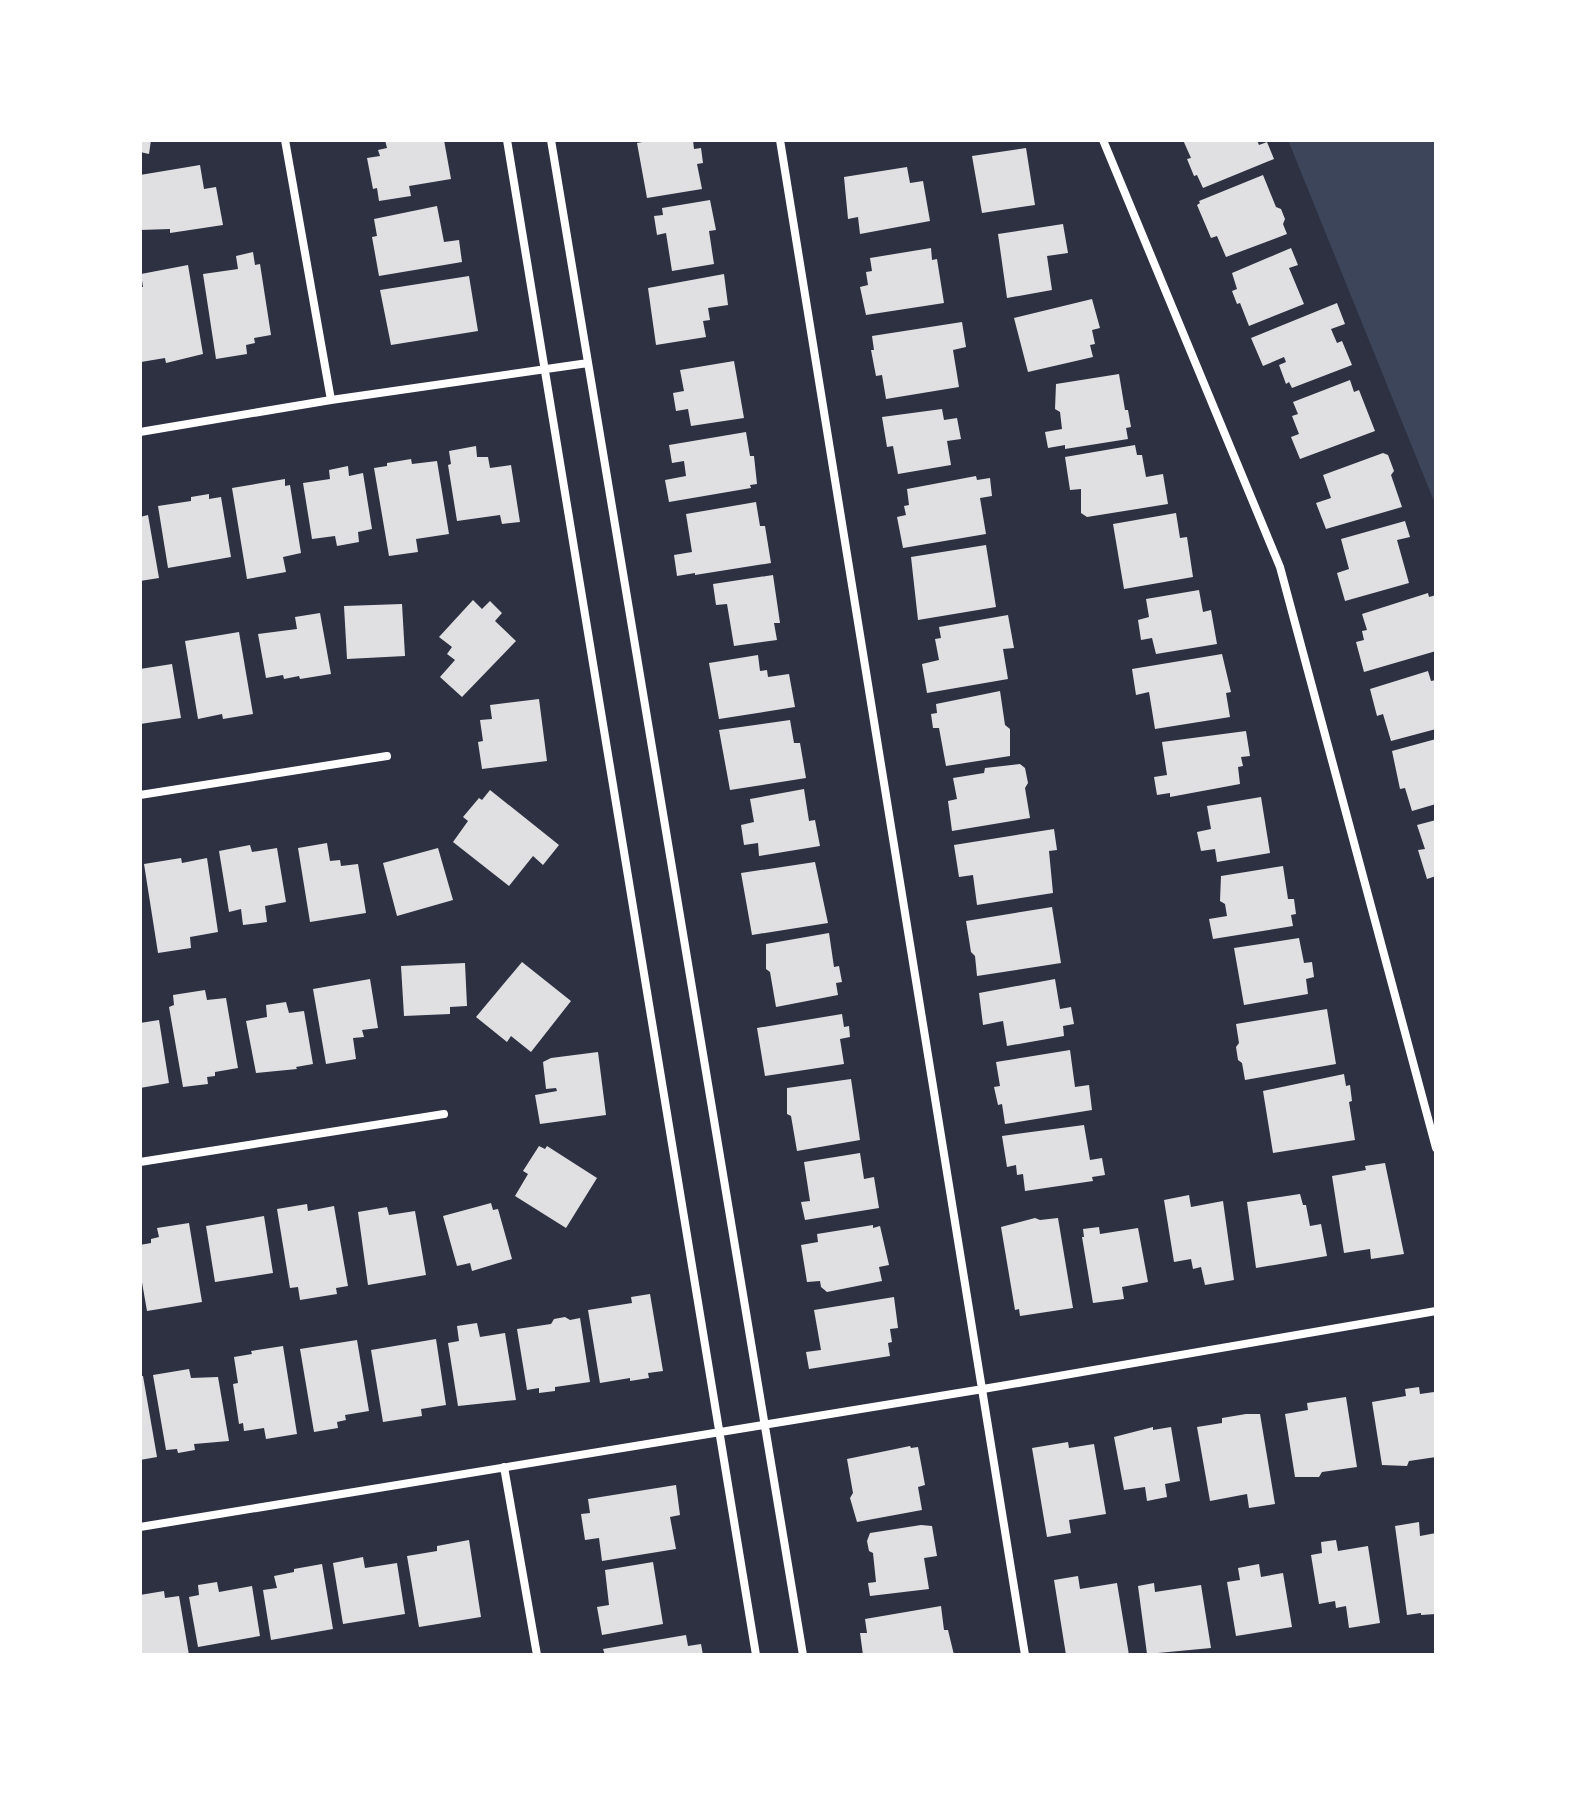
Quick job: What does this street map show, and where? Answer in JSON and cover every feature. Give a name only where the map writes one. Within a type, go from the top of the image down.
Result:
[{"type":"street","points":[[285,140],[331,400]]},
{"type":"street","points":[[507,140],[756,1655]]},
{"type":"street","points":[[551,140],[803,1655]]},
{"type":"street","points":[[780,140],[1025,1655]]},
{"type":"street","points":[[1103,140],[1280,567],[1436,1148]]},
{"type":"street","points":[[140,432],[331,400],[588,363]]},
{"type":"street","points":[[140,795],[387,756]]},
{"type":"street","points":[[140,1162],[444,1114]]},
{"type":"street","points":[[140,1527],[720,1433],[1436,1311]]},
{"type":"street","points":[[504,1467],[537,1655]]},
{"type":"shaded area","points":[[1288,140],[1436,140],[1436,506]]},
{"type":"building","points":[[140,140],[151,140],[149,154],[140,152]]},
{"type":"building","points":[[385,140],[444,140],[451,179],[409,186],[411,196],[379,201],[377,188],[373,189],[367,158],[380,156],[378,150],[387,148]]},
{"type":"building","points":[[693,140],[694,149],[701,148],[703,163],[697,164],[702,189],[647,198],[637,143]]},
{"type":"building","points":[[1183,140],[1257,140],[1259,145],[1267,142],[1274,159],[1203,188],[1197,175],[1194,176]]},
{"type":"building","points":[[1026,148],[1035,205],[982,213],[972,156]]},
{"type":"building","points":[[200,165],[204,189],[216,187],[223,225],[170,233],[170,229],[140,230],[140,175]]},
{"type":"building","points":[[907,167],[910,183],[923,181],[930,221],[860,234],[858,217],[848,219],[844,177]]},
{"type":"building","points":[[1263,175],[1276,207],[1281,209],[1287,234],[1226,257],[1217,236],[1211,238],[1197,205],[1199,201]]},
{"type":"building","points":[[710,200],[716,230],[709,231],[714,264],[672,271],[666,233],[657,235],[654,216],[663,215],[662,208]]},
{"type":"building","points":[[437,206],[444,242],[459,240],[462,262],[379,276],[372,237],[377,236],[374,219]]},
{"type":"building","points":[[1063,224],[1068,253],[1047,256],[1052,290],[1007,298],[998,234]]},
{"type":"building","points":[[931,248],[932,260],[937,259],[944,303],[866,315],[860,287],[868,285],[866,272],[872,271],[870,258]]},
{"type":"building","points":[[1291,248],[1298,265],[1289,268],[1304,304],[1249,326],[1232,291],[1237,289],[1232,273]]},
{"type":"building","points":[[253,252],[255,265],[260,264],[271,335],[254,338],[255,343],[246,345],[247,354],[216,359],[203,274],[238,269],[236,256]]},
{"type":"building","points":[[188,265],[203,354],[166,363],[165,358],[141,362],[141,274]]},
{"type":"building","points":[[724,274],[728,305],[708,308],[710,320],[703,321],[706,337],[656,345],[648,288]]},
{"type":"building","points":[[469,276],[478,331],[391,345],[380,290]]},
{"type":"building","points":[[1092,299],[1100,328],[1092,330],[1095,344],[1090,345],[1093,357],[1028,372],[1014,318]]},
{"type":"building","points":[[1337,303],[1345,324],[1331,329],[1337,343],[1342,341],[1352,365],[1292,388],[1289,382],[1286,384],[1279,365],[1286,362],[1284,357],[1263,366],[1251,338]]},
{"type":"building","points":[[962,322],[966,347],[953,350],[959,387],[886,399],[882,375],[876,376],[872,336]]},
{"type":"building","points":[[734,361],[744,418],[691,426],[688,409],[676,411],[673,393],[684,391],[680,370]]},
{"type":"building","points":[[1119,374],[1131,427],[1126,428],[1128,439],[1065,449],[1065,445],[1048,448],[1045,432],[1062,429],[1060,412],[1055,409],[1056,384]]},
{"type":"building","points":[[1350,380],[1354,392],[1359,390],[1375,431],[1300,459],[1291,437],[1299,434],[1292,416],[1298,414],[1293,402]]},
{"type":"building","points":[[942,409],[944,420],[957,418],[961,439],[947,441],[951,465],[898,474],[893,446],[887,447],[882,417]]},
{"type":"building","points":[[746,432],[750,456],[754,456],[757,484],[750,485],[751,488],[669,502],[665,480],[686,476],[684,461],[672,463],[669,445]]},
{"type":"building","points":[[1135,445],[1137,455],[1142,455],[1146,477],[1163,474],[1168,504],[1087,517],[1081,513],[1081,489],[1070,490],[1065,457]]},
{"type":"building","points":[[476,446],[477,457],[488,457],[490,468],[511,465],[520,522],[502,524],[500,515],[457,521],[448,465],[451,464],[449,451]]},
{"type":"building","points":[[1383,453],[1388,455],[1394,471],[1391,475],[1402,507],[1326,529],[1316,503],[1331,498],[1323,475]]},
{"type":"building","points":[[411,459],[412,464],[437,461],[449,534],[416,539],[418,552],[389,556],[374,468]]},
{"type":"building","points":[[348,466],[349,476],[363,473],[372,529],[358,532],[359,542],[337,546],[335,536],[312,539],[303,483],[330,479],[329,470]]},
{"type":"building","points":[[976,476],[977,480],[990,478],[992,496],[980,498],[986,534],[903,548],[897,517],[906,515],[904,506],[909,505],[907,489]]},
{"type":"building","points":[[285,479],[285,486],[290,485],[301,553],[283,557],[286,572],[247,579],[232,488]]},
{"type":"building","points":[[209,494],[209,499],[221,497],[231,557],[168,568],[158,506],[191,501],[191,497]]},
{"type":"building","points":[[756,502],[760,526],[765,526],[771,563],[677,576],[674,555],[692,552],[686,514]]},
{"type":"building","points":[[1176,513],[1180,538],[1187,537],[1193,577],[1124,589],[1113,524]]},
{"type":"building","points":[[148,515],[159,578],[140,581],[140,517]]},
{"type":"building","points":[[1405,521],[1410,537],[1397,540],[1409,583],[1345,601],[1337,573],[1349,569],[1341,539]]},
{"type":"building","points":[[986,545],[996,607],[918,620],[911,557]]},
{"type":"building","points":[[773,575],[780,623],[774,623],[777,640],[734,646],[727,604],[716,605],[713,584]]},
{"type":"building","points":[[1199,590],[1203,612],[1211,610],[1217,644],[1156,654],[1152,638],[1141,640],[1138,620],[1149,617],[1146,599]]},
{"type":"building","points":[[1428,593],[1429,597],[1436,595],[1436,651],[1364,672],[1356,642],[1364,640],[1362,631],[1367,630],[1362,614]]},
{"type":"building","points":[[473,600],[482,609],[490,601],[502,613],[495,621],[516,641],[462,697],[440,677],[455,660],[447,654],[452,647],[439,637]]},
{"type":"building","points":[[402,604],[405,656],[347,659],[344,606]]},
{"type":"building","points":[[320,613],[331,674],[300,679],[299,676],[284,679],[283,675],[266,678],[258,634],[297,629],[295,617]]},
{"type":"building","points":[[1008,615],[1014,648],[1003,649],[1008,679],[927,693],[922,664],[939,660],[935,639],[941,638],[939,627]]},
{"type":"building","points":[[239,632],[253,714],[223,719],[222,714],[198,719],[185,641]]},
{"type":"building","points":[[1222,654],[1231,692],[1226,693],[1230,717],[1155,729],[1149,692],[1136,695],[1132,669]]},
{"type":"building","points":[[758,655],[760,671],[767,670],[768,677],[789,674],[795,707],[719,719],[709,663]]},
{"type":"building","points":[[172,664],[181,718],[140,724],[140,669]]},
{"type":"building","points":[[1428,671],[1431,681],[1436,680],[1436,729],[1391,741],[1383,714],[1377,716],[1370,689]]},
{"type":"building","points":[[1000,691],[1005,725],[1010,729],[1010,756],[946,766],[939,728],[933,728],[931,714],[937,713],[936,704]]},
{"type":"building","points":[[539,699],[547,761],[482,769],[478,742],[483,741],[480,720],[492,719],[490,705]]},
{"type":"building","points":[[790,720],[794,743],[800,743],[806,778],[730,790],[719,730]]},
{"type":"building","points":[[1246,731],[1250,756],[1241,757],[1243,766],[1238,767],[1240,784],[1170,797],[1170,793],[1157,795],[1154,777],[1167,775],[1162,742]]},
{"type":"building","points":[[1436,739],[1436,804],[1412,811],[1405,788],[1400,789],[1392,751]]},
{"type":"building","points":[[1020,764],[1025,768],[1028,783],[1025,788],[1030,818],[952,831],[948,801],[957,799],[953,778],[984,773],[985,768]]},
{"type":"building","points":[[804,789],[809,821],[815,820],[820,846],[759,856],[758,843],[744,845],[741,825],[754,822],[750,799]]},
{"type":"building","points":[[490,790],[559,845],[543,865],[533,856],[509,886],[453,842],[468,821],[463,817]]},
{"type":"building","points":[[1261,797],[1270,853],[1217,862],[1215,849],[1201,851],[1197,832],[1211,829],[1207,806]]},
{"type":"building","points":[[1436,820],[1436,876],[1427,879],[1418,850],[1425,849],[1417,825]]},
{"type":"building","points":[[1054,829],[1057,850],[1049,851],[1053,893],[977,905],[973,875],[959,877],[954,845]]},
{"type":"building","points":[[327,843],[330,861],[340,860],[341,866],[358,864],[366,913],[310,922],[298,848]]},
{"type":"building","points":[[250,845],[252,852],[277,848],[286,902],[265,906],[267,922],[243,925],[241,909],[229,912],[219,851]]},
{"type":"building","points":[[438,848],[453,900],[397,916],[383,863]]},
{"type":"building","points":[[181,858],[182,863],[207,858],[218,932],[190,937],[191,948],[158,953],[144,864]]},
{"type":"building","points":[[815,862],[828,923],[752,935],[741,873]]},
{"type":"building","points":[[1283,866],[1288,899],[1294,899],[1296,914],[1291,915],[1293,926],[1213,939],[1209,919],[1227,916],[1225,904],[1220,901],[1221,876]]},
{"type":"building","points":[[1052,907],[1061,963],[977,976],[966,921]]},
{"type":"building","points":[[829,933],[834,967],[839,966],[842,982],[836,983],[838,995],[776,1007],[770,972],[766,969],[766,944]]},
{"type":"building","points":[[1299,938],[1304,963],[1312,962],[1314,977],[1306,979],[1308,994],[1244,1005],[1234,948]]},
{"type":"building","points":[[522,962],[571,1001],[531,1052],[511,1036],[507,1042],[476,1017]]},
{"type":"building","points":[[465,963],[467,1006],[450,1007],[450,1014],[404,1016],[401,966]]},
{"type":"building","points":[[370,979],[378,1028],[362,1030],[364,1037],[353,1038],[356,1059],[326,1064],[313,989]]},
{"type":"building","points":[[1055,979],[1060,1009],[1071,1007],[1074,1024],[1063,1026],[1064,1036],[1007,1046],[1003,1021],[983,1025],[979,993]]},
{"type":"building","points":[[205,990],[207,1000],[226,998],[238,1068],[215,1072],[215,1076],[207,1077],[208,1084],[183,1087],[169,1007],[174,1005],[173,995]]},
{"type":"building","points":[[286,1002],[289,1013],[304,1011],[313,1064],[297,1069],[256,1073],[246,1021],[267,1017],[266,1005]]},
{"type":"building","points":[[1327,1009],[1336,1064],[1245,1080],[1242,1063],[1238,1060],[1236,1024]]},
{"type":"building","points":[[842,1014],[844,1027],[849,1026],[850,1037],[840,1039],[844,1064],[765,1076],[757,1028]]},
{"type":"building","points":[[159,1020],[169,1083],[140,1088],[140,1023]]},
{"type":"building","points":[[1070,1050],[1075,1087],[1089,1085],[1092,1110],[1005,1124],[1002,1104],[998,1105],[994,1087],[1000,1086],[996,1062]]},
{"type":"building","points":[[598,1052],[606,1115],[540,1124],[535,1095],[557,1091],[556,1088],[546,1089],[543,1062],[551,1058]]},
{"type":"building","points":[[1344,1074],[1346,1086],[1350,1085],[1352,1101],[1349,1102],[1355,1140],[1273,1153],[1263,1091]]},
{"type":"building","points":[[851,1079],[860,1140],[797,1151],[791,1116],[787,1114],[787,1088]]},
{"type":"building","points":[[1084,1125],[1090,1160],[1102,1158],[1105,1175],[1092,1177],[1093,1181],[1025,1191],[1023,1174],[1017,1175],[1016,1165],[1007,1167],[1002,1136]]},
{"type":"building","points":[[539,1146],[545,1149],[547,1146],[597,1178],[566,1228],[515,1196],[528,1174],[523,1171]]},
{"type":"building","points":[[860,1153],[864,1179],[874,1177],[879,1208],[805,1220],[801,1202],[810,1201],[804,1162]]},
{"type":"building","points":[[1385,1163],[1404,1254],[1371,1259],[1370,1249],[1344,1253],[1332,1176]]},
{"type":"building","points":[[1300,1194],[1303,1205],[1306,1205],[1310,1226],[1321,1224],[1327,1256],[1256,1268],[1247,1202]]},
{"type":"building","points":[[1189,1195],[1191,1207],[1223,1201],[1234,1280],[1205,1285],[1201,1267],[1193,1269],[1191,1259],[1174,1262],[1164,1200]]},
{"type":"building","points":[[491,1203],[493,1210],[498,1209],[512,1259],[472,1271],[470,1263],[457,1266],[443,1216]]},
{"type":"building","points":[[307,1204],[308,1211],[334,1206],[348,1286],[336,1288],[337,1294],[300,1300],[298,1287],[290,1288],[277,1209]]},
{"type":"building","points":[[387,1207],[389,1215],[415,1211],[426,1275],[368,1285],[358,1212]]},
{"type":"building","points":[[264,1216],[273,1273],[215,1282],[206,1226]]},
{"type":"building","points":[[1035,1218],[1058,1218],[1073,1308],[1020,1316],[1019,1309],[1015,1310],[1001,1227]]},
{"type":"building","points":[[189,1223],[202,1302],[147,1311],[140,1271],[140,1245],[151,1243],[151,1239],[159,1237],[157,1228]]},
{"type":"building","points":[[873,1225],[873,1228],[880,1226],[889,1265],[879,1267],[882,1281],[827,1292],[820,1281],[807,1282],[801,1245],[818,1242],[817,1234]]},
{"type":"building","points":[[1099,1227],[1100,1234],[1138,1228],[1148,1282],[1122,1287],[1124,1299],[1093,1303],[1082,1237],[1083,1229]]},
{"type":"building","points":[[650,1294],[663,1371],[648,1373],[649,1378],[600,1383],[588,1310],[632,1303],[631,1297]]},
{"type":"building","points":[[894,1297],[898,1328],[890,1329],[890,1356],[809,1369],[806,1352],[821,1350],[814,1310]]},
{"type":"building","points":[[565,1317],[570,1320],[580,1318],[590,1382],[555,1387],[555,1391],[539,1393],[539,1388],[527,1390],[517,1329],[551,1324],[554,1319]]},
{"type":"building","points":[[477,1323],[480,1337],[505,1333],[516,1400],[458,1406],[448,1343],[459,1341],[457,1326]]},
{"type":"building","points":[[436,1339],[446,1405],[421,1409],[422,1416],[383,1422],[371,1350]]},
{"type":"building","points":[[357,1340],[369,1411],[345,1415],[346,1420],[337,1422],[338,1428],[314,1432],[300,1349]]},
{"type":"building","points":[[283,1346],[297,1434],[266,1439],[264,1428],[244,1431],[243,1423],[239,1424],[233,1384],[238,1383],[234,1357]]},
{"type":"building","points":[[189,1369],[191,1378],[218,1377],[229,1441],[194,1444],[195,1450],[178,1453],[177,1449],[166,1450],[153,1375]]},
{"type":"building","points":[[140,1376],[143,1376],[157,1457],[140,1460]]},
{"type":"building","points":[[1419,1387],[1420,1394],[1434,1392],[1436,1457],[1409,1461],[1407,1466],[1382,1465],[1372,1402],[1406,1396],[1405,1389]]},
{"type":"building","points":[[1346,1397],[1357,1467],[1322,1472],[1319,1477],[1295,1477],[1285,1414],[1308,1410],[1307,1403]]},
{"type":"building","points":[[1260,1414],[1275,1504],[1249,1508],[1247,1494],[1210,1501],[1197,1427],[1222,1423],[1222,1418]]},
{"type":"building","points":[[1153,1427],[1153,1430],[1171,1427],[1180,1481],[1165,1484],[1167,1497],[1147,1501],[1145,1487],[1124,1490],[1114,1437]]},
{"type":"building","points":[[1068,1442],[1069,1448],[1094,1444],[1106,1514],[1069,1520],[1071,1533],[1047,1537],[1032,1448]]},
{"type":"building","points":[[918,1447],[925,1485],[918,1487],[922,1510],[857,1522],[850,1498],[853,1493],[847,1459]]},
{"type":"building","points":[[676,1485],[680,1515],[670,1517],[676,1549],[602,1561],[599,1538],[585,1540],[581,1514],[590,1513],[588,1499]]},
{"type":"building","points":[[1419,1522],[1420,1536],[1436,1533],[1436,1614],[1407,1615],[1395,1526]]},
{"type":"building","points":[[932,1526],[937,1556],[924,1558],[929,1589],[870,1596],[868,1583],[876,1582],[873,1553],[869,1551],[867,1541],[870,1533]]},
{"type":"building","points":[[469,1540],[481,1617],[419,1627],[407,1556],[437,1551],[437,1546]]},
{"type":"building","points":[[1336,1540],[1338,1551],[1368,1546],[1380,1623],[1349,1628],[1346,1606],[1336,1608],[1335,1601],[1319,1604],[1311,1555],[1322,1553],[1321,1542]]},
{"type":"building","points":[[363,1557],[365,1568],[397,1563],[405,1614],[343,1624],[333,1563]]},
{"type":"building","points":[[653,1562],[663,1624],[602,1635],[597,1607],[609,1605],[605,1570]]},
{"type":"building","points":[[322,1564],[333,1629],[271,1640],[263,1590],[277,1588],[274,1576]]},
{"type":"building","points":[[1259,1564],[1261,1577],[1283,1573],[1292,1627],[1236,1636],[1227,1582],[1240,1580],[1238,1568]]},
{"type":"building","points":[[1078,1576],[1080,1589],[1117,1583],[1129,1655],[1066,1655],[1054,1580]]},
{"type":"building","points":[[217,1582],[219,1592],[252,1586],[260,1636],[198,1647],[189,1597],[199,1595],[198,1585]]},
{"type":"building","points":[[1154,1583],[1155,1592],[1201,1585],[1211,1648],[1147,1654],[1138,1586]]},
{"type":"building","points":[[164,1591],[165,1598],[179,1596],[189,1655],[140,1655],[140,1595]]},
{"type":"building","points":[[941,1606],[944,1630],[948,1630],[954,1655],[863,1655],[860,1633],[867,1633],[865,1619]]},
{"type":"building","points":[[686,1635],[688,1646],[701,1644],[703,1655],[605,1655],[603,1649]]}]
